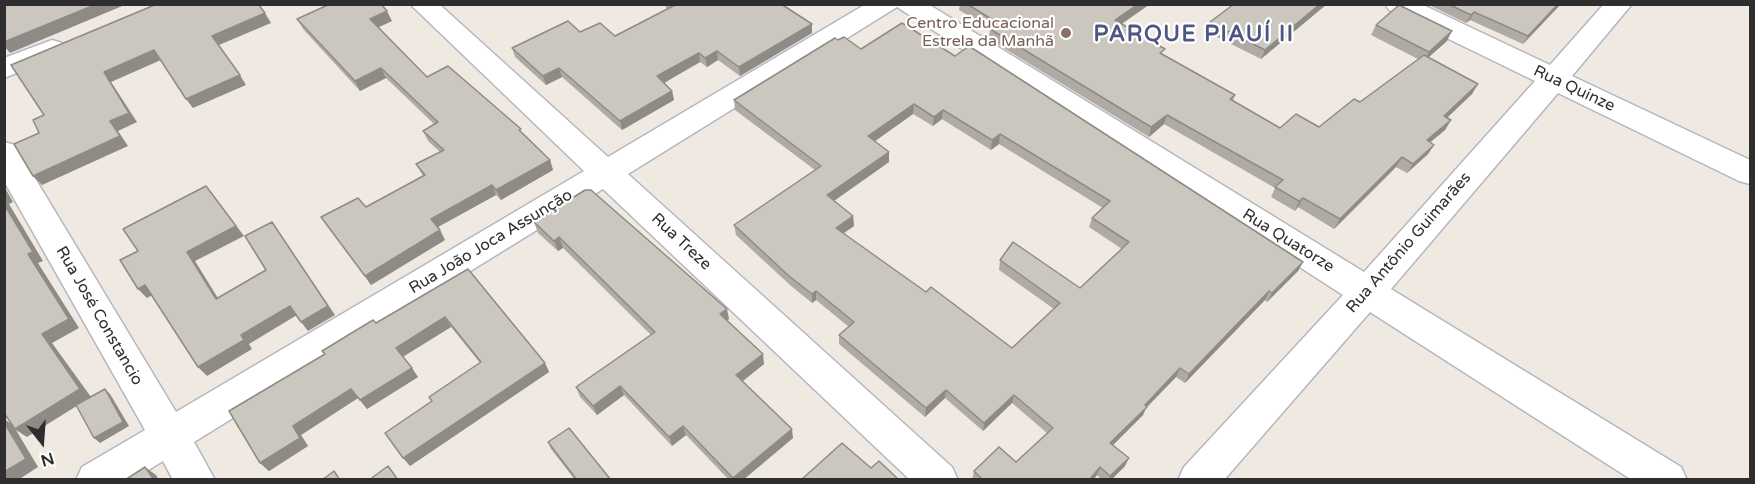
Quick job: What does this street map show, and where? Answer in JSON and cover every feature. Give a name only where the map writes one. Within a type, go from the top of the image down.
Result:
[{"type":"street","name":"Rua Treze","points":[[423,4],[938,480]]},
{"type":"street","name":"Rua João Joca Assunção","points":[[96,480],[886,4]]},
{"type":"street","name":"Rua Quatorze","points":[[908,4],[1667,480]]},
{"type":"street","name":"Rua Quinze","points":[[1398,4],[1750,173]]},
{"type":"street","name":"Rua Antônio Guimarães","points":[[1198,480],[1368,291],[1619,4]]},
{"type":"street","points":[[4,69],[71,41]]},
{"type":"street","name":"Rua José Constancio","points":[[4,153],[195,480]]},
{"type":"building","points":[[4,4],[97,4],[4,42]]},
{"type":"building","points":[[157,4],[258,4],[265,13],[212,36],[240,75],[186,99],[154,50],[104,72],[129,113],[110,121],[120,136],[33,176],[14,144],[39,133],[33,120],[44,115],[11,65]]},
{"type":"building","points":[[330,4],[381,4],[387,11],[370,19],[427,77],[448,66],[521,129],[519,130],[550,160],[496,190],[492,185],[431,219],[440,230],[365,276],[321,217],[358,198],[366,207],[425,175],[416,164],[444,150],[423,131],[438,122],[381,68],[355,81],[297,19]]},
{"type":"building","points":[[674,4],[781,4],[812,24],[739,67],[717,51],[705,58],[699,53],[657,76],[672,91],[620,121],[559,68],[543,76],[512,48],[568,21],[580,32],[600,23],[615,36]]},
{"type":"building","points":[[967,4],[1138,4],[1115,20],[1165,49],[1160,53],[1235,95],[1230,99],[1280,128],[1296,114],[1319,127],[1354,99],[1360,102],[1424,55],[1478,84],[1444,116],[1451,120],[1427,140],[1434,145],[1413,164],[1402,157],[1340,219],[1303,198],[1299,201],[1275,187],[1283,180],[1167,115],[1151,127],[990,29],[998,23]]},
{"type":"building","points":[[1234,4],[1320,4],[1265,50],[1210,22]]},
{"type":"building","points":[[1448,4],[1558,4],[1528,36],[1474,12],[1471,15]]},
{"type":"building","points":[[1399,5],[1452,31],[1429,52],[1376,25]]},
{"type":"building","points":[[902,23],[955,56],[969,46],[1303,262],[1272,293],[1269,291],[1189,374],[1180,368],[1145,405],[1147,407],[1110,443],[1129,458],[1110,476],[1100,467],[1089,480],[983,480],[974,471],[999,447],[1016,462],[1053,428],[1014,395],[984,423],[946,390],[926,408],[839,335],[854,322],[816,291],[812,294],[789,276],[734,225],[821,166],[734,100],[835,38],[838,40],[844,37],[861,49]],"holes":[[[914,104],[934,117],[943,110],[992,140],[1000,134],[1110,201],[1092,218],[1129,242],[1080,288],[1013,242],[1000,260],[1060,303],[1012,348],[931,287],[926,292],[836,228],[853,216],[827,195],[889,152],[868,136]]]},
{"type":"building","points":[[206,186],[236,226],[187,252],[216,299],[266,270],[245,236],[272,222],[328,306],[301,322],[290,306],[241,335],[244,340],[198,367],[145,285],[138,289],[120,260],[138,251],[123,229]]},
{"type":"building","points":[[585,190],[591,190],[727,309],[720,314],[763,354],[736,375],[792,429],[733,478],[683,426],[669,437],[620,386],[593,406],[576,387],[655,332],[559,237],[554,241],[534,222]]},
{"type":"building","points":[[4,204],[33,252],[28,254],[69,319],[42,334],[80,389],[15,429],[4,413]]},
{"type":"building","points":[[468,269],[545,363],[403,458],[385,433],[432,401],[429,397],[481,362],[445,317],[396,348],[412,368],[360,400],[351,389],[293,426],[300,438],[260,463],[229,411],[325,354],[322,351],[373,320],[376,323]]},
{"type":"building","points":[[105,389],[123,422],[94,438],[76,405]]},
{"type":"building","points":[[4,422],[26,459],[4,472]]},
{"type":"building","points":[[569,428],[611,480],[577,480],[548,442]]},
{"type":"building","points":[[842,443],[871,468],[879,461],[899,480],[801,480]]},
{"type":"building","points":[[388,466],[398,480],[369,480]]},
{"type":"building","points":[[145,467],[154,480],[125,480]]},
{"type":"building","points":[[334,471],[340,480],[322,480]]},
{"type":"place","name":"Centro Educacional Estrela da Manhã","points":[[1066,33]]},
{"type":"district","name":"PARQUE PIAUÍ II","points":[[1194,35]]}]
